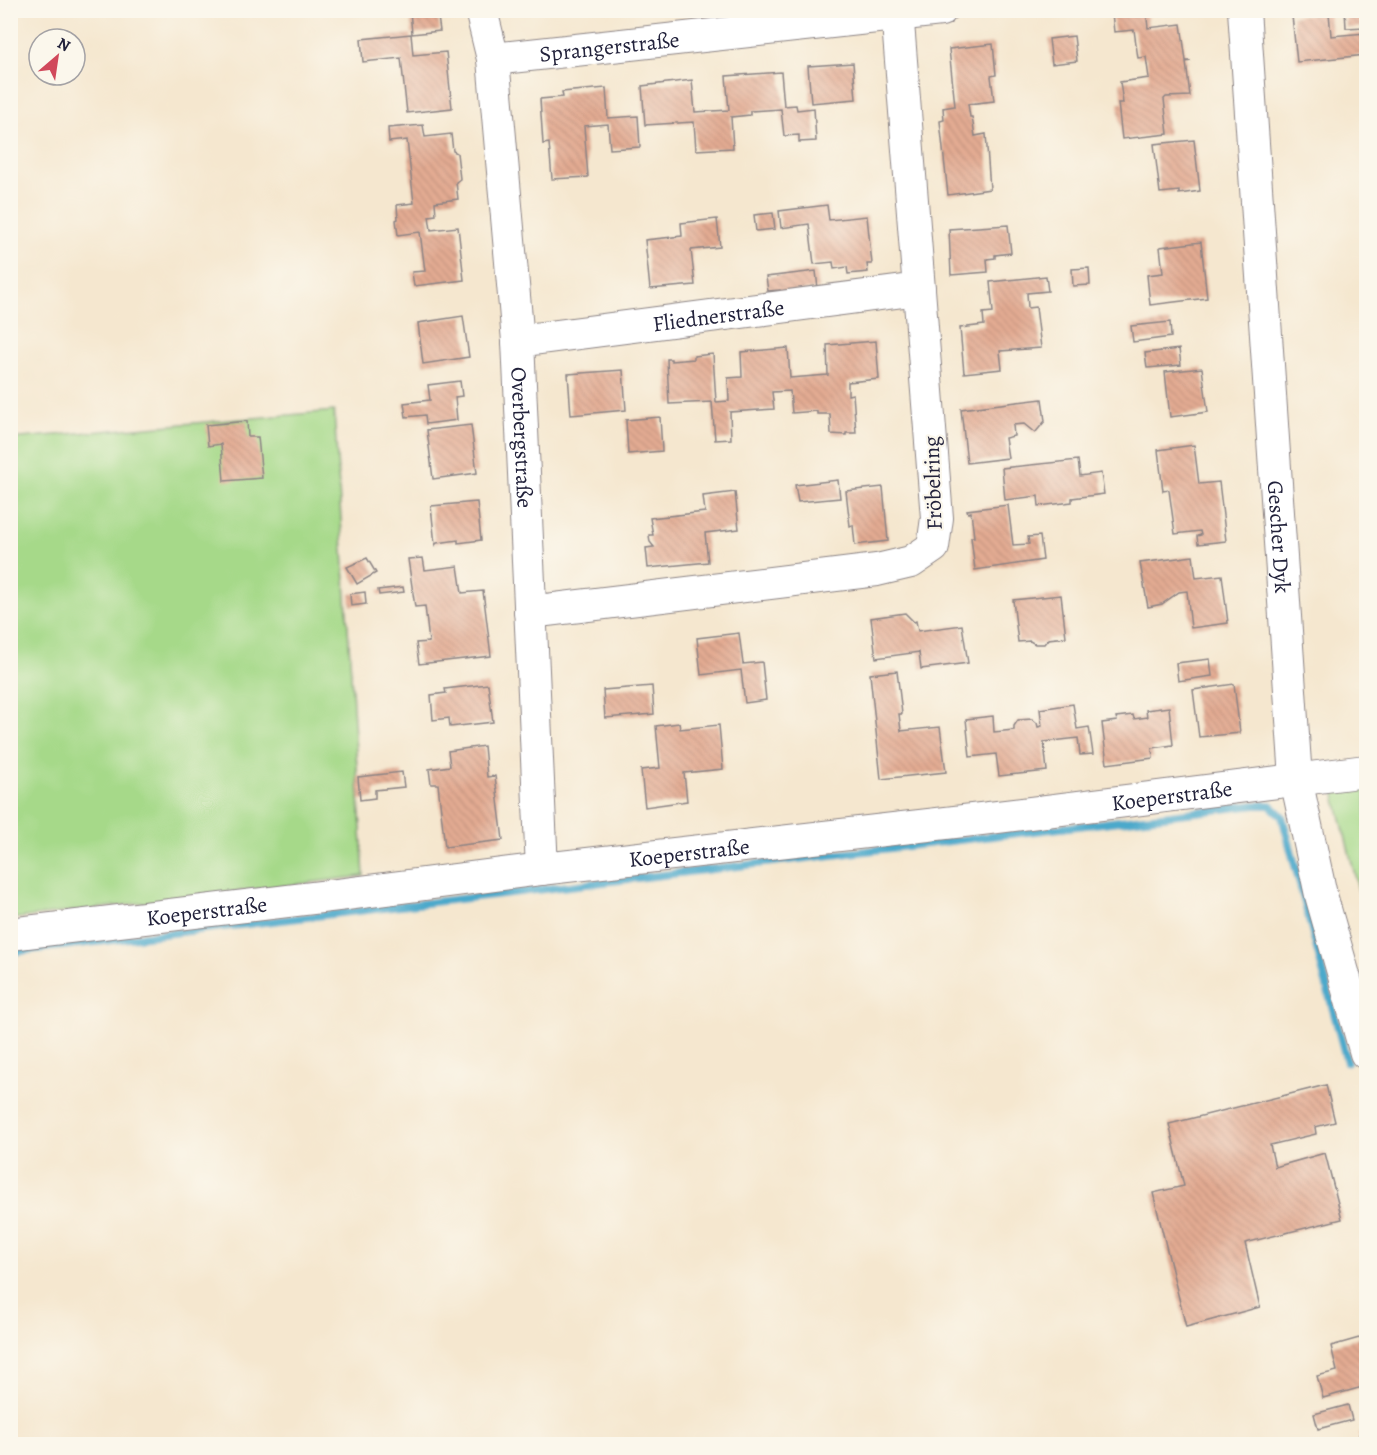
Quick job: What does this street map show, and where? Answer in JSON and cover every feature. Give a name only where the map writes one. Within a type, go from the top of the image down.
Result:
[{"type":"street","name":"Overbergstraße","points":[[481,10],[493,59],[518,340],[542,869]]},
{"type":"street","name":"Sprangerstraße","points":[[493,59],[940,10]]},
{"type":"street","name":"Gescher Dyk","points":[[1244,10],[1296,779],[1321,895],[1366,1053]]},
{"type":"street","name":"Fröbelring","points":[[530,612],[877,570],[911,562],[933,547],[938,518],[897,13]]},
{"type":"street","name":"Fliednerstraße","points":[[518,340],[919,289]]},
{"type":"street","name":"Koeperstraße","points":[[10,934],[1366,771]]},
{"type":"green space","points":[[334,411],[364,876],[11,919],[10,439]]},
{"type":"green space","points":[[1366,787],[1366,890],[1359,892],[1334,791]]},
{"type":"building","points":[[410,10],[437,10],[440,31],[412,34]]},
{"type":"building","points":[[1146,10],[1148,28],[1181,24],[1186,61],[1191,61],[1186,62],[1190,96],[1164,99],[1168,134],[1122,139],[1118,103],[1123,103],[1120,82],[1149,78],[1146,57],[1138,58],[1134,30],[1114,32],[1112,13]]},
{"type":"building","points":[[1345,10],[1366,10],[1366,27],[1346,28]]},
{"type":"building","points":[[1329,13],[1331,36],[1366,33],[1366,55],[1297,62],[1292,16]]},
{"type":"building","points":[[411,34],[413,55],[446,52],[452,108],[407,113],[401,58],[363,62],[361,39]]},
{"type":"building","points":[[1074,36],[1077,61],[1052,64],[1049,39]]},
{"type":"building","points":[[993,44],[996,75],[991,76],[994,101],[968,104],[975,136],[986,134],[990,189],[948,195],[940,121],[944,120],[943,108],[955,106],[949,49]]},
{"type":"building","points":[[853,63],[856,99],[811,103],[808,66]]},
{"type":"building","points":[[781,72],[784,106],[796,105],[797,110],[814,108],[816,141],[799,142],[799,135],[784,136],[781,109],[750,111],[750,115],[731,117],[733,148],[696,150],[694,122],[645,125],[642,86],[692,80],[695,112],[729,110],[726,76]]},
{"type":"building","points":[[606,88],[608,118],[638,116],[640,147],[610,149],[608,124],[584,126],[588,177],[552,179],[549,143],[543,144],[540,99],[563,97],[562,92]]},
{"type":"building","points":[[423,125],[425,137],[451,134],[453,151],[457,153],[460,179],[456,182],[458,199],[435,202],[436,215],[429,216],[431,230],[458,227],[464,280],[414,286],[412,272],[425,271],[420,232],[398,235],[396,220],[398,219],[397,205],[414,203],[407,140],[389,142],[388,128]]},
{"type":"building","points":[[1194,140],[1200,191],[1179,194],[1179,191],[1160,193],[1154,144]]},
{"type":"building","points":[[827,205],[829,220],[867,216],[872,264],[867,264],[868,272],[848,274],[847,267],[834,269],[833,262],[814,264],[809,224],[781,228],[779,211]]},
{"type":"building","points":[[773,213],[775,229],[756,231],[754,215]]},
{"type":"building","points":[[717,219],[720,247],[691,250],[695,285],[650,289],[645,240],[682,236],[681,223]]},
{"type":"building","points":[[1008,225],[1011,253],[995,255],[995,258],[987,259],[988,272],[951,275],[949,229]]},
{"type":"building","points":[[1201,242],[1207,298],[1150,305],[1147,275],[1163,273],[1160,247]]},
{"type":"building","points":[[1089,268],[1090,285],[1073,286],[1072,269]]},
{"type":"building","points":[[816,271],[818,289],[780,293],[780,290],[768,291],[766,277]]},
{"type":"building","points":[[1046,276],[1048,291],[1027,293],[1028,308],[1036,307],[1041,348],[1000,351],[1002,369],[964,373],[960,328],[984,325],[983,313],[993,312],[990,282]]},
{"type":"building","points":[[463,316],[469,357],[423,364],[418,323]]},
{"type":"building","points":[[1170,322],[1171,337],[1133,342],[1131,326]]},
{"type":"building","points":[[876,341],[879,379],[848,382],[848,395],[853,394],[856,433],[831,434],[830,414],[817,414],[817,411],[792,413],[790,391],[772,392],[774,409],[730,412],[731,439],[715,440],[712,402],[669,404],[667,359],[671,361],[694,359],[694,356],[713,354],[716,402],[729,401],[728,378],[742,377],[741,352],[788,348],[790,378],[828,375],[827,345]]},
{"type":"building","points":[[1179,349],[1181,365],[1147,368],[1145,353]]},
{"type":"building","points":[[1202,368],[1208,412],[1170,417],[1165,372]]},
{"type":"building","points":[[623,370],[626,410],[571,415],[568,374]]},
{"type":"building","points":[[460,381],[462,396],[455,397],[457,420],[426,424],[425,415],[406,417],[404,403],[430,400],[428,385]]},
{"type":"building","points":[[1042,399],[1045,421],[1035,433],[1024,424],[1013,425],[1014,436],[1005,438],[1008,458],[967,463],[961,409]]},
{"type":"building","points":[[660,417],[662,451],[628,454],[626,420]]},
{"type":"building","points":[[247,421],[248,437],[258,437],[262,478],[224,481],[221,444],[208,446],[206,425]]},
{"type":"building","points":[[471,425],[477,473],[433,479],[427,430]]},
{"type":"building","points":[[1194,445],[1199,484],[1219,482],[1226,541],[1198,544],[1197,536],[1201,535],[1200,531],[1175,534],[1169,490],[1163,491],[1158,450]]},
{"type":"building","points":[[1078,460],[1080,476],[1101,473],[1104,494],[1072,498],[1072,502],[1039,506],[1038,496],[1005,500],[1002,468]]},
{"type":"building","points":[[838,480],[840,498],[798,502],[795,485]]},
{"type":"building","points":[[883,487],[888,541],[855,545],[853,525],[850,526],[846,491]]},
{"type":"building","points":[[735,492],[739,529],[705,533],[708,562],[648,568],[646,548],[654,547],[649,535],[653,535],[650,518],[705,512],[703,496]]},
{"type":"building","points":[[477,502],[481,540],[458,543],[458,540],[435,545],[431,506]]},
{"type":"building","points":[[1008,505],[1013,545],[1029,544],[1028,537],[1040,536],[1043,560],[975,570],[971,512],[968,513],[967,510]]},
{"type":"building","points":[[1193,556],[1196,578],[1222,575],[1228,623],[1191,628],[1187,591],[1179,592],[1162,604],[1148,607],[1140,563]]},
{"type":"building","points":[[367,558],[376,573],[357,584],[347,567]]},
{"type":"building","points":[[423,558],[425,570],[458,566],[462,593],[483,591],[491,656],[419,664],[416,643],[429,642],[425,606],[415,607],[408,559]]},
{"type":"building","points":[[403,587],[404,592],[379,595],[378,590]]},
{"type":"building","points":[[365,592],[366,604],[351,606],[350,594]]},
{"type":"building","points":[[1061,595],[1066,637],[1048,639],[1044,644],[1035,644],[1030,641],[1018,642],[1013,600]]},
{"type":"building","points":[[905,613],[914,622],[916,621],[918,631],[962,625],[968,663],[921,669],[919,652],[876,658],[871,618]]},
{"type":"building","points":[[739,633],[743,664],[762,662],[766,700],[745,703],[741,670],[701,675],[697,638]]},
{"type":"building","points":[[1210,659],[1212,676],[1178,681],[1176,663]]},
{"type":"building","points":[[897,671],[902,714],[899,714],[901,731],[940,727],[946,772],[881,779],[870,674]]},
{"type":"building","points":[[488,684],[493,722],[450,727],[449,718],[433,720],[431,695],[446,693],[445,689]]},
{"type":"building","points":[[1234,684],[1240,733],[1199,737],[1193,690]]},
{"type":"building","points":[[652,686],[654,714],[605,718],[603,690]]},
{"type":"building","points":[[1073,704],[1077,729],[1089,727],[1093,754],[1080,755],[1078,738],[1044,742],[1047,771],[999,776],[996,754],[970,757],[966,719],[993,716],[994,732],[1014,730],[1018,720],[1032,719],[1038,727],[1042,726],[1040,709]]},
{"type":"building","points":[[1169,707],[1173,745],[1152,748],[1153,758],[1107,764],[1102,723],[1117,721],[1116,717],[1133,715],[1134,719],[1147,717],[1146,710]]},
{"type":"building","points":[[679,723],[680,729],[719,725],[723,769],[684,773],[687,801],[645,807],[641,770],[660,768],[656,726]]},
{"type":"building","points":[[484,746],[487,777],[495,776],[503,840],[445,847],[438,784],[431,784],[429,769],[450,766],[448,751]]},
{"type":"building","points":[[402,772],[404,787],[375,790],[375,798],[360,800],[358,777]]},
{"type":"building","points":[[1326,1085],[1335,1122],[1315,1127],[1316,1134],[1270,1145],[1275,1167],[1325,1153],[1342,1219],[1245,1243],[1260,1307],[1186,1327],[1153,1193],[1184,1186],[1169,1124]]},
{"type":"building","points":[[1366,1336],[1366,1386],[1323,1398],[1317,1376],[1337,1371],[1331,1346]]},
{"type":"building","points":[[1348,1405],[1352,1420],[1318,1429],[1314,1414]]},
{"type":"building","points":[[1366,1433],[1366,1444],[1362,1444],[1359,1434]]},
{"type":"waterway","points":[[10,952],[1270,805],[1282,816],[1347,1062]]}]
